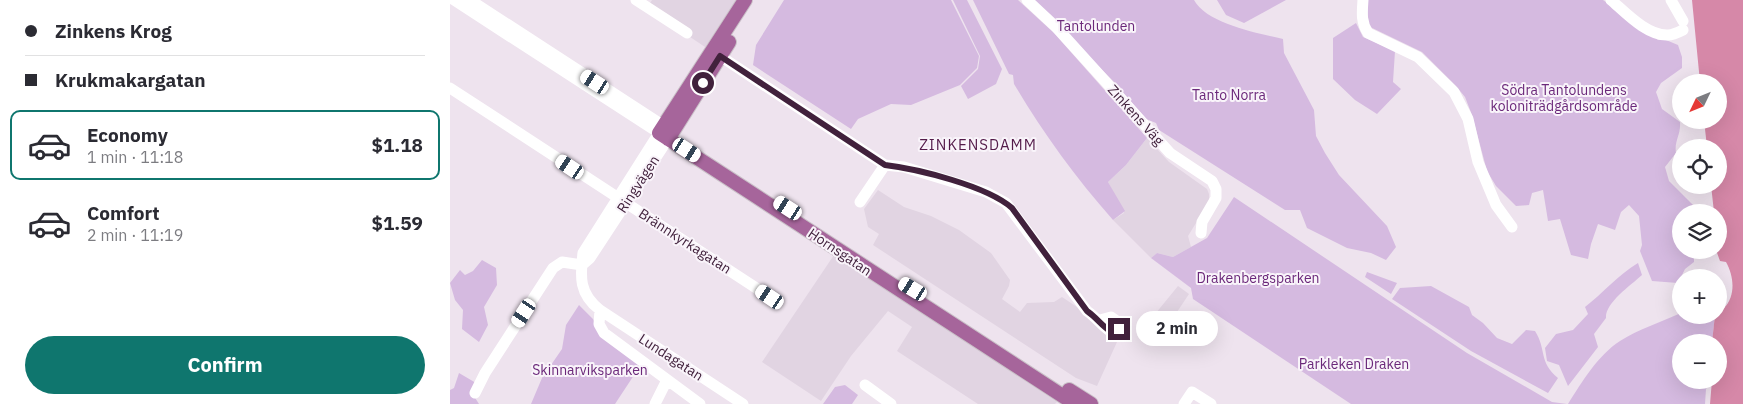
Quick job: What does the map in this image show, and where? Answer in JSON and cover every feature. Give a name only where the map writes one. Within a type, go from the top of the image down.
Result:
[{"type":"main road","name":"Ringvägen","points":[[666,133],[716,54],[745,0]]},
{"type":"main road","name":"Ringvägen","points":[[716,54],[756,0]]},
{"type":"main road","name":"Hornsgatan","points":[[666,133],[1084,403]]},
{"type":"street","name":"Hornsgatan","points":[[454,0],[666,133]]},
{"type":"street","name":"Hornsgatan","points":[[470,0],[666,133]]},
{"type":"street","points":[[636,0],[687,33]]},
{"type":"street","name":"Zinkens Väg","points":[[1027,0],[1061,32],[1170,153],[1212,181],[1216,189],[1216,198],[1202,222],[1201,233]]},
{"type":"street","points":[[1363,0],[1363,26],[1368,32],[1418,57],[1454,92],[1468,119],[1478,162],[1496,205],[1512,228]]},
{"type":"street","points":[[1611,0],[1644,26],[1657,33],[1668,35],[1683,26],[1671,0]]},
{"type":"street","points":[[716,54],[885,165],[904,167],[986,192],[1006,203],[1080,303],[1100,320]]},
{"type":"street","name":"Brännkyrkagatan","points":[[450,88],[770,297]]},
{"type":"street","name":"Ringvägen","points":[[583,288],[583,253],[623,200],[666,133]]},
{"type":"street","points":[[860,202],[885,165]]},
{"type":"street","points":[[476,393],[485,373],[553,268],[562,262],[582,265]]},
{"type":"street","name":"Lundagatan","points":[[583,288],[590,302],[600,310],[743,404]]},
{"type":"street","name":"Lundagatan","points":[[600,310],[599,324],[604,333],[700,404]]},
{"type":"street","points":[[655,404],[667,380]]},
{"type":"street","points":[[865,385],[891,404]]},
{"type":"street","points":[[1184,404],[1192,392],[1211,404]]},
{"type":"shaded area","points":[[652,0],[736,0],[705,47],[647,8]]},
{"type":"shaded area","points":[[1692,0],[1743,0],[1743,404],[1710,404],[1711,389],[1727,389],[1727,334],[1713,334],[1714,324],[1727,324],[1727,304],[1732,292],[1732,280],[1726,262],[1720,261],[1719,259],[1727,259],[1727,204],[1713,204],[1712,194],[1727,194],[1727,139],[1706,139],[1705,129],[1728,129],[1728,74],[1699,74]]},
{"type":"shaded area","points":[[1147,138],[1169,162],[1207,189],[1209,194],[1209,202],[1188,236],[1191,247],[1173,257],[1157,253],[1151,258],[1113,220],[1124,213],[1108,182],[1126,165]]},
{"type":"shaded area","points":[[878,190],[904,207],[931,216],[959,230],[991,253],[1010,280],[1002,299],[1020,312],[1027,303],[1054,302],[1062,297],[1113,331],[1117,342],[1097,386],[1076,378],[873,245],[879,234],[868,227],[864,209]]},
{"type":"shaded area","points":[[834,255],[880,283],[1057,402],[1055,404],[978,404],[897,351],[912,327],[888,311],[851,356],[821,401],[762,362]]},
{"type":"shaded area","points":[[1178,286],[1189,294],[1165,330],[1151,319]]},
{"type":"green space","points":[[784,0],[951,0],[979,56],[977,68],[960,85],[911,105],[891,104],[858,119],[851,129],[753,65],[756,45]]},
{"type":"green space","points":[[953,0],[967,0],[1002,69],[996,84],[968,99],[961,86],[978,69],[980,56]]},
{"type":"green space","points":[[973,0],[1018,0],[1054,33],[1147,138],[1126,165],[1108,182],[1125,211],[1113,220],[1073,171],[1025,102],[1014,84],[1013,75],[1009,74]]},
{"type":"green space","name":"Tanto Norra","points":[[1033,0],[1194,0],[1210,15],[1221,21],[1283,39],[1284,53],[1314,110],[1316,136],[1325,153],[1339,175],[1387,226],[1396,247],[1386,260],[1371,253],[1347,248],[1307,228],[1300,210],[1285,210],[1159,130],[1156,123],[1146,119],[1116,84]]},
{"type":"green space","points":[[1217,0],[1286,0],[1244,23],[1226,15]]},
{"type":"green space","name":"Södra Tantolundens koloniträdgårdsområde","points":[[1367,0],[1603,0],[1658,40],[1666,40],[1678,45],[1682,57],[1682,68],[1661,83],[1656,92],[1662,109],[1672,116],[1672,129],[1680,129],[1678,139],[1672,139],[1672,158],[1665,167],[1669,181],[1672,184],[1672,194],[1682,194],[1692,204],[1672,204],[1672,259],[1694,259],[1694,262],[1685,269],[1672,269],[1672,283],[1652,281],[1640,251],[1642,245],[1639,216],[1629,205],[1621,212],[1615,230],[1598,224],[1588,259],[1571,255],[1560,219],[1548,221],[1543,190],[1532,193],[1529,205],[1516,206],[1496,186],[1487,171],[1472,115],[1465,97],[1456,86],[1422,52],[1368,26]]},
{"type":"green space","points":[[1356,23],[1363,37],[1395,51],[1393,82],[1401,89],[1377,114],[1355,100],[1333,79],[1333,38]]},
{"type":"green space","name":"Drakenbergsparken","points":[[1234,197],[1467,353],[1552,402],[1567,404],[1351,404],[1193,299],[1191,288],[1151,258],[1157,253],[1173,257],[1207,238]]},
{"type":"green space","points":[[482,260],[496,268],[497,285],[484,307],[488,325],[479,342],[462,329],[463,310],[455,300],[450,283],[460,270],[465,275],[473,271]]},
{"type":"green space","points":[[1638,263],[1642,275],[1619,295],[1610,306],[1606,318],[1594,334],[1598,347],[1568,386],[1559,365],[1547,361],[1545,348],[1556,334],[1573,330],[1588,314],[1585,307]]},
{"type":"green space","points":[[1367,272],[1397,283],[1391,294],[1365,277]]},
{"type":"green space","points":[[1431,286],[1469,307],[1472,315],[1483,323],[1497,338],[1512,344],[1526,330],[1535,331],[1541,344],[1545,361],[1558,378],[1548,393],[1471,351],[1392,299],[1400,288]]},
{"type":"green space","name":"Skinnarviksparken","points":[[579,305],[593,319],[602,336],[640,366],[615,404],[531,404],[542,378],[562,349],[566,325]]},
{"type":"green space","points":[[1672,317],[1672,324],[1714,324],[1713,334],[1672,334],[1672,389],[1706,389],[1705,404],[1568,404],[1591,370],[1605,354],[1620,341]]},
{"type":"green space","points":[[459,373],[476,383],[472,393],[479,404],[450,404],[450,390],[454,388]]},
{"type":"green space","points":[[845,385],[858,395],[852,404],[823,404],[835,387]]},
{"type":"district","name":"ZINKENSDAMM","points":[[978,145]]},
{"type":"route","points":[[703,83],[720,56],[885,165],[904,167],[986,192],[1006,203],[1012,208],[1087,311],[1100,320],[1102,325],[1110,331],[1114,332],[1119,329]]},
{"type":"park label","name":"Tantolunden","points":[[1096,26]]},
{"type":"park label","name":"Parkleken Draken","points":[[1354,364]]}]
